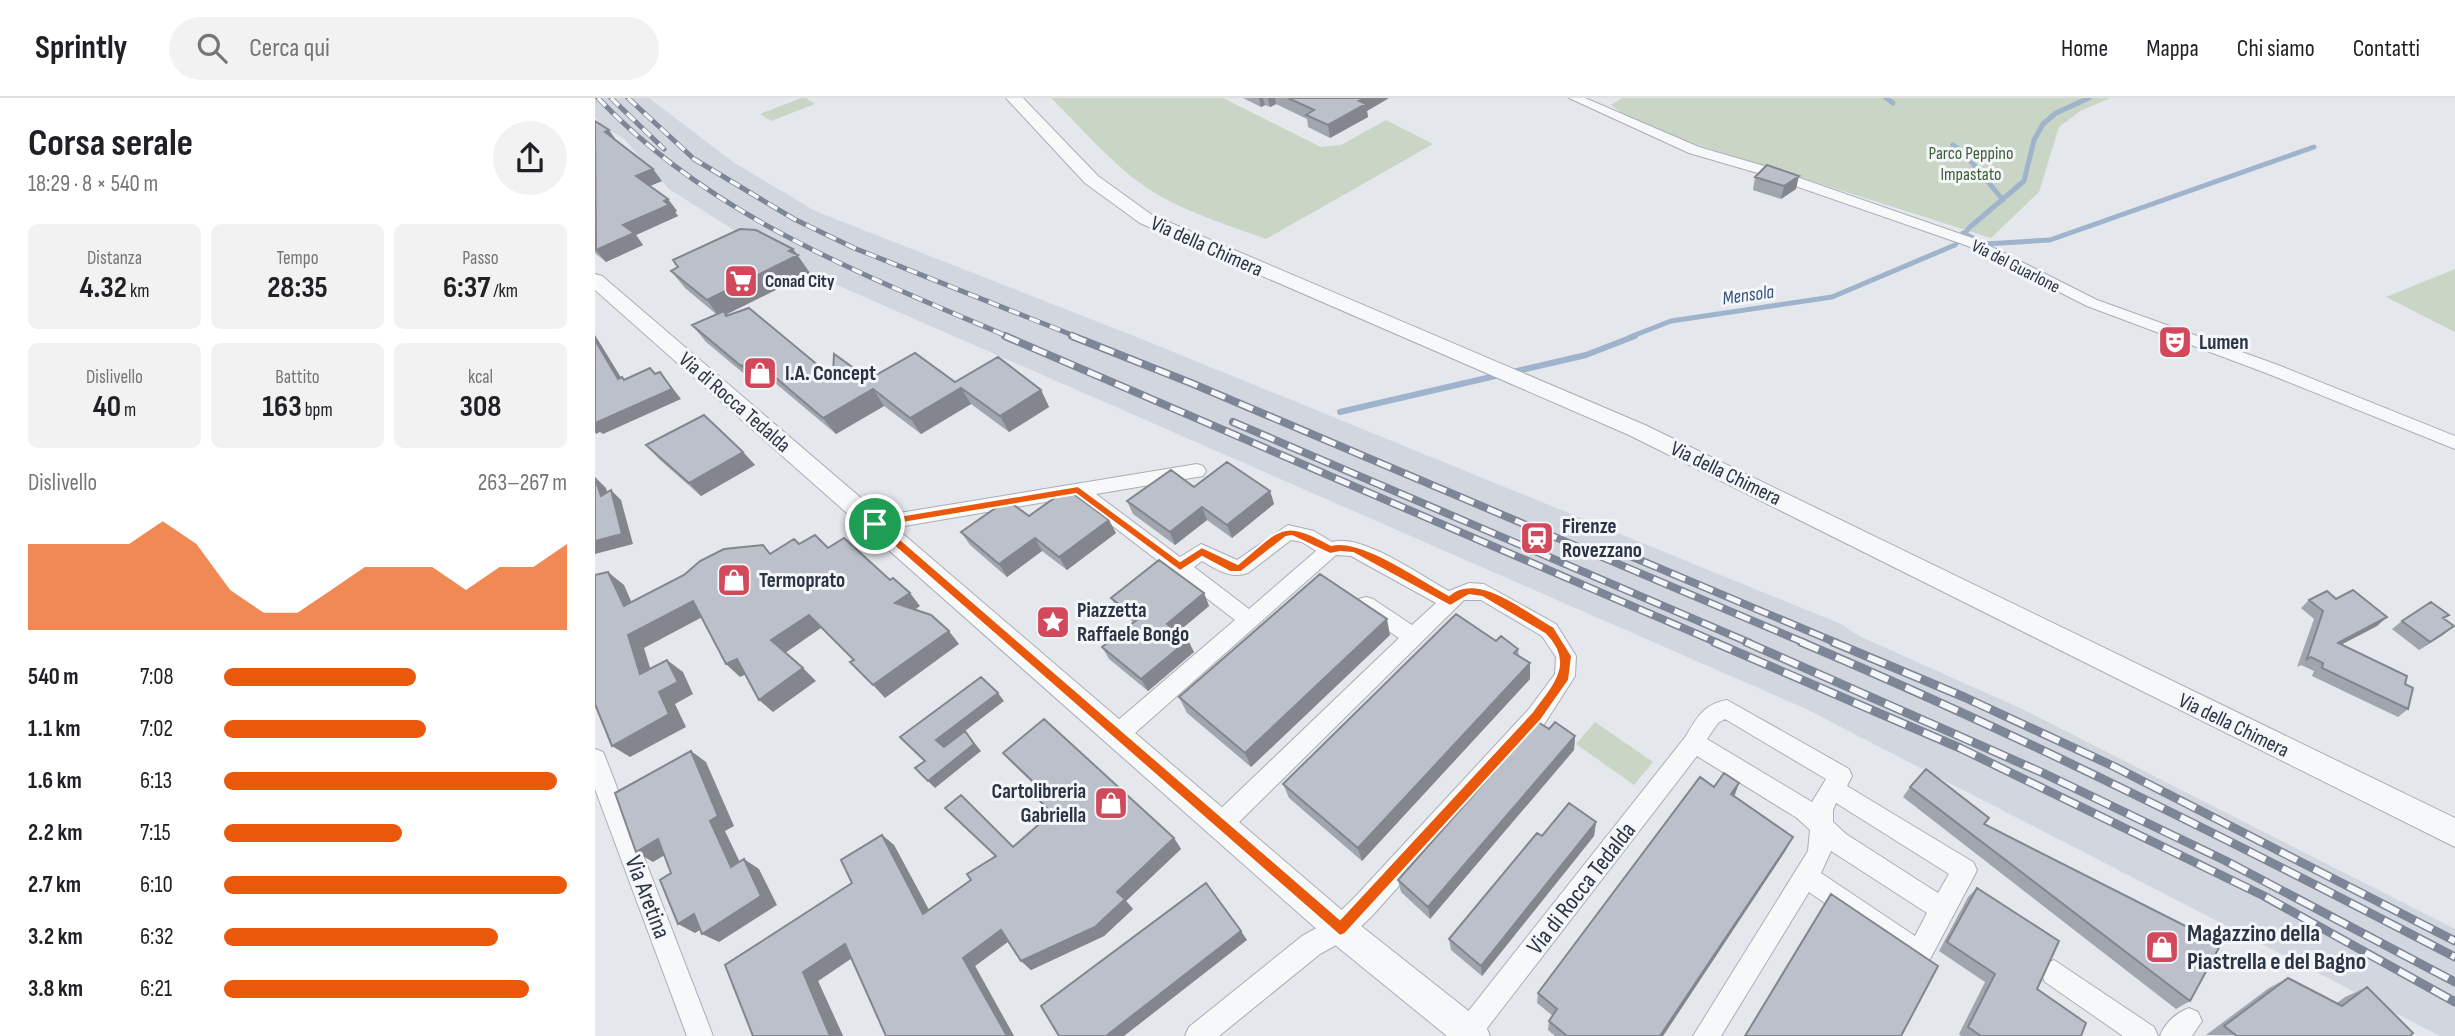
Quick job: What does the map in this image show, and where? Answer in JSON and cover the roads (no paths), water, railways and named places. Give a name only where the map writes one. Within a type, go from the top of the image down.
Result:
[{"type":"street","name":"Via della Chimera","points":[[1014,98],[1082,170],[1131,211],[1218,252],[1637,430],[2455,834]]},
{"type":"street","name":"Via del Guarlone","points":[[1575,98],[1694,150],[1766,171],[1951,234],[2092,303],[2272,369],[2455,443]]},
{"type":"street","name":"Via di Rocca Tedalda","points":[[595,280],[1222,823],[1340,929],[1471,1034],[1695,743],[1713,713],[1727,709],[1840,776],[1833,789]]},
{"type":"street","points":[[875,524],[1197,471]]},
{"type":"street","points":[[1078,490],[1249,620]]},
{"type":"street","points":[[1180,567],[1202,551],[1228,567],[1241,568],[1275,539],[1288,532],[1307,536],[1330,550]]},
{"type":"street","points":[[1118,734],[1249,620],[1315,571],[1330,550],[1340,547],[1355,549],[1450,601]]},
{"type":"street","points":[[1344,591],[1414,637]]},
{"type":"street","points":[[1198,1036],[1311,945],[1340,929],[1537,716],[1565,676],[1566,656],[1549,630],[1484,592],[1469,591],[1458,594],[1222,823]]},
{"type":"street","points":[[1695,743],[1805,810],[1838,842],[1942,909]]},
{"type":"street","name":"Via Aretina","points":[[595,759],[700,1036]]},
{"type":"street","points":[[1706,1036],[1804,875],[1819,854],[1821,808],[1833,789],[1965,870],[1919,954],[1804,875]]},
{"type":"street","points":[[2054,973],[2145,1036]]},
{"type":"waterway","points":[[1886,98],[1893,103]]},
{"type":"waterway","name":"Mensola","points":[[2002,199],[2024,181],[2034,140],[2043,124],[2056,113],[2089,98]]},
{"type":"waterway","points":[[1953,145],[1963,152],[2002,199]]},
{"type":"waterway","points":[[1964,234],[1985,244],[2050,240],[2314,147]]},
{"type":"waterway","name":"Mensola","points":[[1964,234],[2002,199]]},
{"type":"waterway","name":"Mensola","points":[[1630,337],[1671,321],[1832,297],[1955,245],[1964,234]]},
{"type":"waterway","name":"Mensola","points":[[1340,412],[1586,355],[1635,336]]},
{"type":"railway","points":[[598,98],[642,140],[689,177],[739,209],[844,265],[1009,337]]},
{"type":"railway","points":[[611,98],[664,149]]},
{"type":"railway","points":[[628,98],[694,159],[794,219],[854,248],[1077,337]]},
{"type":"railway","points":[[1005,336],[1718,643]]},
{"type":"railway","points":[[1072,336],[1191,383],[1805,643]]},
{"type":"railway","points":[[1233,422],[1750,643]]},
{"type":"railway","points":[[1616,550],[1837,643]]},
{"type":"railway","points":[[1714,642],[1960,748],[2264,896],[2455,1002]]},
{"type":"railway","points":[[1746,642],[2043,773],[2226,861],[2455,982]]},
{"type":"railway","points":[[1801,642],[2049,753],[2455,957]]},
{"type":"railway","points":[[1833,642],[1964,697],[2113,766],[2455,941]]},
{"type":"place","name":"Conad City","points":[[741,281]]},
{"type":"place","name":"Lumen","points":[[2175,342]]},
{"type":"place","name":"I.A. Concept","points":[[760,373]]},
{"type":"place","name":"Firenze Rovezzano","points":[[1537,538]]},
{"type":"place","name":"Termoprato","points":[[734,580]]},
{"type":"place","name":"Piazzetta Raffaele Bongo","points":[[1053,622]]},
{"type":"place","name":"Cartolibreria Gabriella","points":[[1111,803]]},
{"type":"place","name":"Magazzino della Piastrella e del Bagno","points":[[2162,947]]},
{"type":"park label","name":"Parco Peppino Impastato","points":[[1971,163]]}]
